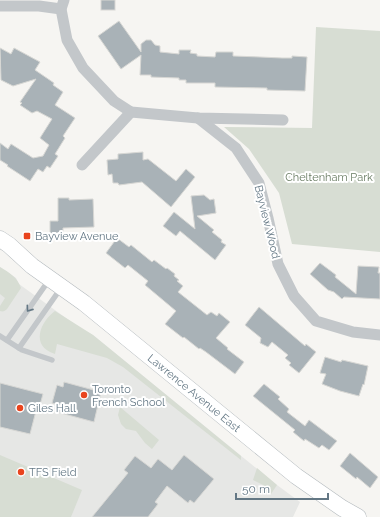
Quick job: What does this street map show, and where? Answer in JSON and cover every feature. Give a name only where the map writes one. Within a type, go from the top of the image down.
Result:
[{"type":"main road","name":"Lawrence Avenue East","points":[[0,239],[9,244],[32,266]]},
{"type":"main road","name":"Lawrence Avenue East","points":[[0,251],[32,266],[56,282],[96,312],[296,476],[342,508],[358,517]]},
{"type":"street","points":[[0,6],[39,6],[63,4],[67,40],[83,68],[114,101],[131,112],[198,118],[283,120]]},
{"type":"street","points":[[82,165],[131,112]]},
{"type":"street","name":"Bayview Wood","points":[[198,118],[236,148],[259,183],[278,264],[294,296],[316,321],[353,332],[380,334]]},
{"type":"lane","points":[[7,340],[56,282]]},
{"type":"lane","points":[[19,348],[56,282]]},
{"type":"lane","points":[[0,336],[19,348],[39,357],[52,360]]},
{"type":"shaded area","name":"Toronto French School","points":[[0,267],[16,278],[19,284],[77,326],[93,335],[277,485],[300,502],[293,517],[0,517]]},
{"type":"green space","name":"Cheltenham Park","points":[[316,27],[380,31],[380,252],[292,244],[279,193],[249,149],[224,127],[312,128]]},
{"type":"green space","points":[[0,267],[15,278],[21,288],[5,311],[0,311],[0,306],[5,298],[0,294]]},
{"type":"green space","points":[[55,311],[93,335],[241,456],[241,460],[123,367],[107,358],[57,344],[55,354],[47,350],[42,345],[40,334],[45,321]]},
{"type":"green space","points":[[120,407],[159,440],[152,449],[145,443],[136,431],[126,429],[121,424],[118,415]]},
{"type":"green space","name":"TFS Field","points":[[0,455],[82,490],[71,517],[0,517]]},
{"type":"green space","points":[[257,468],[277,485],[271,494],[262,490],[263,485],[253,480]]},
{"type":"building","points":[[101,0],[115,0],[115,10],[101,10]]},
{"type":"building","points":[[119,21],[141,52],[141,44],[146,40],[151,40],[155,45],[160,46],[160,52],[179,54],[179,50],[191,50],[190,53],[197,54],[197,56],[215,57],[216,52],[233,52],[233,56],[282,58],[292,58],[292,56],[307,57],[305,91],[267,90],[267,88],[215,87],[215,83],[186,83],[186,80],[179,80],[179,78],[140,75],[141,55],[121,69],[98,36]]},
{"type":"building","points":[[0,48],[11,54],[14,48],[40,62],[35,70],[54,83],[53,85],[63,92],[55,105],[75,118],[63,136],[65,138],[55,154],[58,156],[50,168],[47,166],[43,172],[38,169],[30,181],[0,160],[0,143],[8,149],[11,144],[33,158],[43,156],[49,145],[40,138],[52,119],[37,111],[32,113],[20,105],[22,103],[20,102],[36,79],[13,86],[1,80]]},
{"type":"building","points":[[143,152],[143,160],[148,159],[176,181],[186,169],[195,177],[171,207],[142,182],[119,185],[118,183],[113,183],[112,174],[108,175],[107,160],[118,159],[118,154]]},
{"type":"building","points":[[204,195],[210,200],[214,199],[216,213],[197,216],[214,230],[212,232],[222,240],[221,242],[226,245],[215,260],[180,231],[176,236],[163,226],[174,212],[195,229],[191,196]]},
{"type":"building","points":[[58,198],[69,198],[69,200],[93,199],[94,227],[63,228],[63,233],[50,234],[50,221],[58,221]]},
{"type":"building","points":[[117,238],[129,247],[131,245],[152,262],[154,260],[175,274],[174,276],[179,280],[177,281],[183,286],[178,292],[207,315],[211,312],[217,316],[219,313],[230,322],[216,338],[244,362],[235,374],[165,324],[176,311],[145,285],[148,281],[128,265],[125,268],[106,253]]},
{"type":"building","points":[[320,263],[336,275],[335,277],[356,294],[358,266],[379,267],[380,299],[344,297],[342,299],[334,292],[328,290],[310,274]]},
{"type":"building","points":[[259,307],[305,346],[306,344],[316,352],[299,373],[289,365],[291,363],[285,358],[288,355],[272,342],[268,347],[260,343],[261,338],[245,325]]},
{"type":"building","points":[[325,357],[341,362],[342,360],[368,366],[364,385],[363,384],[359,396],[322,384],[326,374],[320,373]]},
{"type":"building","points":[[64,382],[101,392],[94,422],[57,412],[59,405],[52,403],[57,385],[63,387]]},
{"type":"building","name":"Giles Hall","points":[[0,383],[43,394],[38,412],[36,411],[30,434],[0,427]]},
{"type":"building","points":[[264,384],[280,397],[278,399],[289,409],[287,412],[305,426],[309,420],[337,441],[329,450],[322,445],[319,448],[305,439],[304,441],[293,432],[295,430],[253,396]]},
{"type":"building","points":[[350,453],[378,477],[370,488],[340,466]]},
{"type":"building","points":[[184,455],[214,479],[194,503],[190,500],[188,503],[167,486],[155,502],[158,504],[148,517],[92,517],[128,473],[124,470],[135,456],[151,468],[158,459],[172,470]]},
{"type":"place","name":"Bayview Avenue","points":[[27,236]]},
{"type":"place","name":"Toronto French School","points":[[84,395]]},
{"type":"place","name":"Giles Hall","points":[[20,408]]},
{"type":"place","name":"TFS Field","points":[[21,472]]}]
